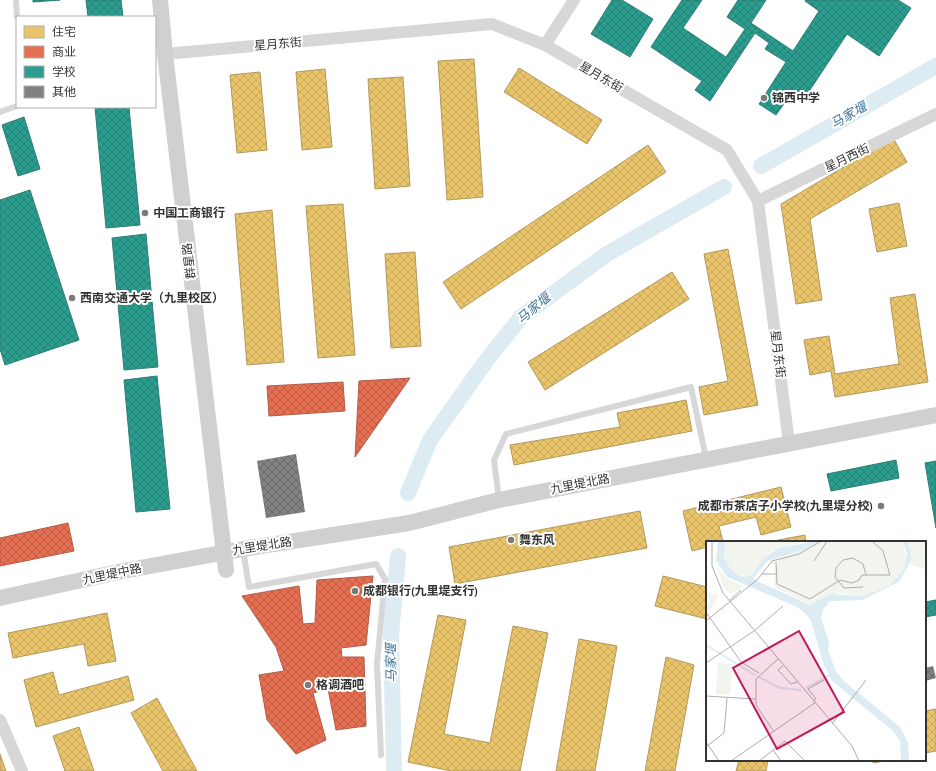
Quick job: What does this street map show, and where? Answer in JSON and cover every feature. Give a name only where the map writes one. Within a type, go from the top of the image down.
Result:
[{"type":"street","name":"群星路","points":[[160,0],[165,54],[226,570]]},
{"type":"street","points":[[546,45],[574,0]]},
{"type":"street","name":"星月东街","points":[[165,54],[492,24],[546,45],[727,150],[758,201],[789,444]]},
{"type":"street","name":"星月西街","points":[[758,201],[936,114]]},
{"type":"street","name":"九里堤北路","points":[[224,553],[409,523],[499,500],[936,415]]},
{"type":"street","name":"九里堤中路","points":[[0,598],[124,571],[224,553]]},
{"type":"street","points":[[0,720],[22,771]]},
{"type":"lane","points":[[16,0],[18,16]]},
{"type":"lane","points":[[0,112],[16,106]]},
{"type":"lane","points":[[499,500],[494,460],[506,434],[691,387],[706,460]]},
{"type":"lane","points":[[243,549],[249,587],[376,564],[385,579],[377,664],[381,755]]},
{"type":"building: 住宅","points":[[474,59],[483,197],[447,200],[438,61]]},
{"type":"building: 住宅","points":[[519,68],[602,120],[587,144],[504,92]]},
{"type":"building: 住宅","points":[[325,69],[332,147],[302,150],[296,72]]},
{"type":"building: 住宅","points":[[260,72],[267,150],[237,153],[230,75]]},
{"type":"building: 住宅","points":[[403,77],[410,186],[375,189],[368,79]]},
{"type":"building: 住宅","points":[[893,138],[907,162],[810,219],[822,300],[796,304],[781,204]]},
{"type":"building: 住宅","points":[[648,145],[666,172],[461,309],[443,282]]},
{"type":"building: 住宅","points":[[899,203],[907,246],[877,252],[869,209]]},
{"type":"building: 住宅","points":[[343,204],[355,355],[318,358],[306,206]]},
{"type":"building: 住宅","points":[[272,210],[284,362],[247,365],[235,214]]},
{"type":"building: 住宅","points":[[728,249],[758,405],[704,415],[699,387],[728,381],[704,254]]},
{"type":"building: 住宅","points":[[415,252],[421,346],[391,348],[385,254]]},
{"type":"building: 住宅","points":[[672,272],[689,299],[545,390],[528,362]]},
{"type":"building: 住宅","points":[[915,294],[928,382],[835,397],[831,371],[810,375],[804,340],[829,336],[835,374],[899,364],[890,298]]},
{"type":"building: 住宅","points":[[686,400],[692,431],[514,465],[510,445],[620,427],[617,413]]},
{"type":"building: 住宅","points":[[781,487],[791,527],[761,535],[756,517],[719,526],[723,541],[706,541],[706,547],[692,551],[683,511]]},
{"type":"building: 住宅","points":[[640,511],[647,548],[455,584],[449,547]]},
{"type":"building: 住宅","points":[[805,535],[806,541],[773,541]]},
{"type":"building: 住宅","points":[[663,576],[706,587],[706,619],[655,606]]},
{"type":"building: 住宅","points":[[107,613],[116,661],[88,666],[84,644],[13,658],[8,633]]},
{"type":"building: 住宅","points":[[438,615],[466,620],[444,734],[490,743],[513,626],[548,633],[520,771],[451,771],[408,762]]},
{"type":"building: 住宅","points":[[579,639],[617,646],[595,771],[556,771]]},
{"type":"building: 住宅","points":[[666,657],[694,665],[675,771],[645,771]]},
{"type":"building: 住宅","points":[[53,672],[59,695],[128,676],[134,700],[36,727],[24,680]]},
{"type":"building: 住宅","points":[[157,698],[197,771],[163,771],[131,713]]},
{"type":"building: 住宅","points":[[936,709],[936,751],[926,753],[926,711]]},
{"type":"building: 住宅","points":[[79,727],[94,771],[65,771],[53,736]]},
{"type":"building: 住宅","points":[[0,754],[6,771],[0,771]]},
{"type":"building: 住宅","points":[[739,761],[768,761],[766,771],[736,771]]},
{"type":"building: 住宅","points":[[873,761],[884,761],[873,763]]},
{"type":"building: 商业","points":[[410,378],[355,457],[359,381]]},
{"type":"building: 商业","points":[[343,382],[345,411],[269,416],[267,386]]},
{"type":"building: 商业","points":[[68,523],[74,551],[0,566],[0,538]]},
{"type":"building: 商业","points":[[373,576],[366,645],[341,648],[342,657],[364,657],[366,726],[336,730],[328,689],[313,693],[326,740],[296,754],[267,720],[259,675],[284,671],[276,647],[242,596],[299,586],[303,624],[315,623],[317,580]]},
{"type":"building: 学校","points":[[33,0],[60,0],[33,2]]},
{"type":"building: 学校","points":[[86,0],[121,0],[123,16],[88,16]]},
{"type":"building: 学校","points":[[612,0],[622,0],[653,19],[630,57],[591,34]]},
{"type":"building: 学校","points":[[682,0],[702,0],[683,28],[726,57],[745,29],[727,17],[738,0],[766,0],[751,23],[793,51],[819,11],[805,1],[806,0],[898,0],[911,8],[879,56],[847,34],[802,102],[790,95],[776,115],[759,104],[786,62],[765,49],[769,43],[755,33],[710,101],[695,90],[702,81],[651,47]]},
{"type":"building: 学校","points":[[95,108],[129,108],[140,225],[106,228]]},
{"type":"building: 学校","points":[[24,117],[40,169],[18,176],[2,125]]},
{"type":"building: 学校","points":[[30,190],[79,340],[5,365],[0,349],[0,200]]},
{"type":"building: 学校","points":[[146,234],[158,367],[124,370],[112,238]]},
{"type":"building: 学校","points":[[157,376],[170,509],[136,512],[124,380]]},
{"type":"building: 学校","points":[[896,460],[899,478],[831,491],[827,474]]},
{"type":"building: 学校","points":[[936,461],[936,528],[925,463]]},
{"type":"building: 学校","points":[[936,600],[936,615],[926,617],[926,602]]},
{"type":"building: 其他","points":[[296,454],[305,512],[266,518],[257,461]]},
{"type":"building: 其他","points":[[933,666],[936,678],[926,681],[926,668]]},
{"type":"waterway","name":"马家堰","points":[[761,166],[936,66]]},
{"type":"waterway","name":"马家堰","points":[[408,493],[430,440],[486,361],[521,317],[607,254],[724,187]]},
{"type":"waterway","name":"马家堰","points":[[394,771],[391,636],[398,556]]},
{"type":"place","name":"锦西中学","points":[[764,98]]},
{"type":"place","name":"中国工商银行","points":[[145,213]]},
{"type":"place","name":"西南交通大学（九里校区）","points":[[72,298]]},
{"type":"place","name":"成都市茶店子小学校(九里堤分校)","points":[[881,506]]},
{"type":"place","name":"舞东风","points":[[511,540]]},
{"type":"place","name":"成都银行(九里堤支行)","points":[[355,591]]},
{"type":"place","name":"格调酒吧","points":[[308,685]]}]
